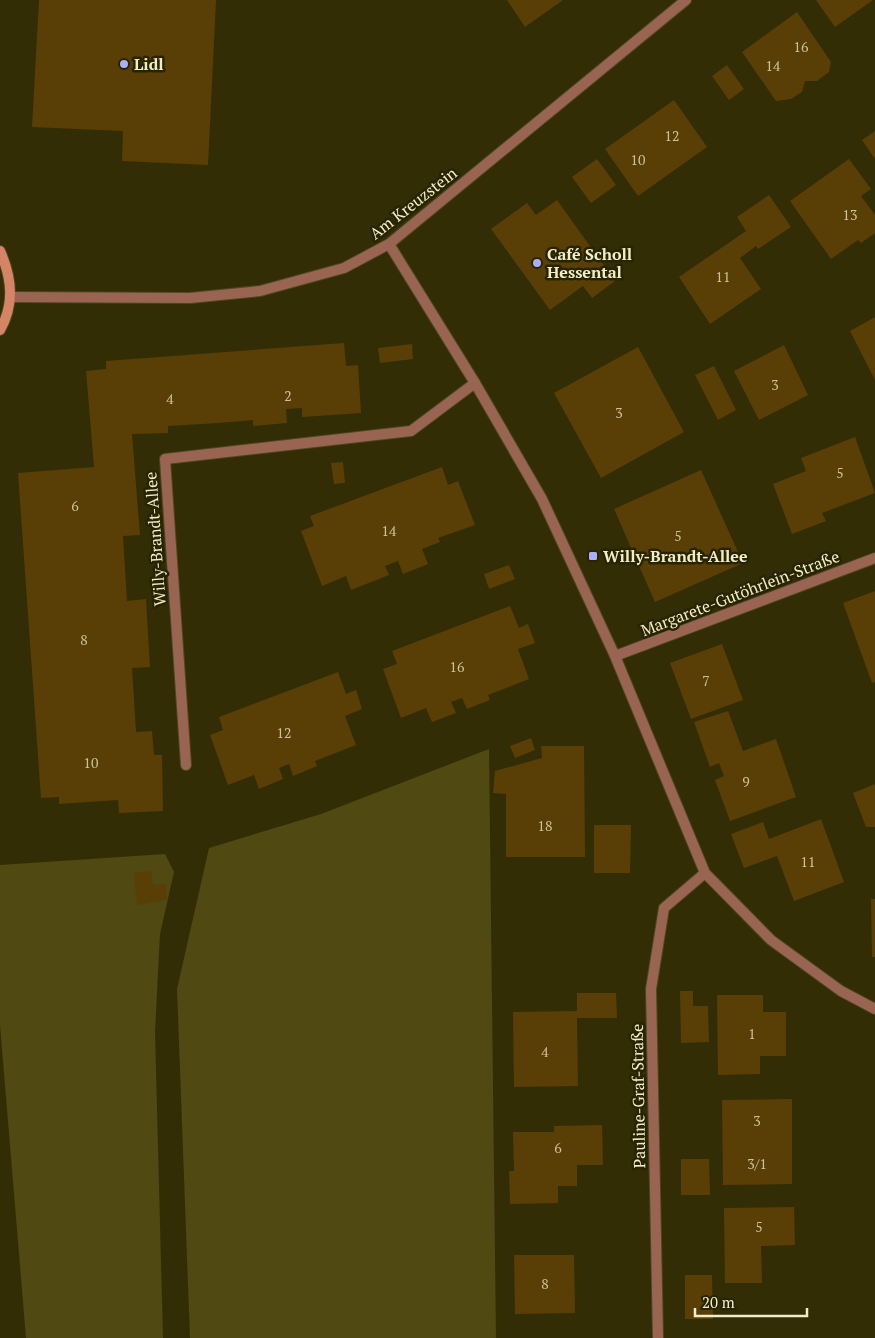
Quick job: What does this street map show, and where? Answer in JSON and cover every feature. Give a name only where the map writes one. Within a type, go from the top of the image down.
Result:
[{"type":"main road","points":[[0,251],[9,272],[11,297],[6,319],[0,330]]},
{"type":"street","name":"Am Kreuzstein","points":[[11,297],[190,298],[260,290],[344,268],[389,244],[686,0]]},
{"type":"street","points":[[389,244],[475,383],[542,499],[615,656],[705,873],[771,940],[841,991],[875,1009]]},
{"type":"street","name":"Willy-Brandt-Allee","points":[[186,766],[165,459],[411,431],[475,383]]},
{"type":"street","name":"Margarete-Gutöhrlein-Straße","points":[[615,656],[875,558]]},
{"type":"street","name":"Pauline-Graf-Straße","points":[[658,1338],[651,989],[664,908],[705,873]]},
{"type":"shaded area","points":[[489,749],[496,1338],[190,1338],[177,989],[209,848],[321,814]]},
{"type":"shaded area","points":[[165,854],[174,872],[160,934],[155,1032],[163,1338],[26,1338],[0,1025],[0,865]]},
{"type":"building","name":"Lidl","points":[[39,0],[216,0],[208,165],[122,161],[123,131],[32,127]]},
{"type":"building","points":[[507,0],[563,0],[525,27]]},
{"type":"building","points":[[816,0],[873,0],[835,27]]},
{"type":"building","points":[[797,12],[831,62],[829,72],[817,81],[805,81],[802,92],[791,99],[776,101],[742,52]]},
{"type":"building","points":[[727,65],[744,89],[729,100],[712,76]]},
{"type":"building","points":[[674,100],[707,147],[638,196],[605,149]]},
{"type":"building","points":[[875,131],[875,159],[862,140]]},
{"type":"building","points":[[597,159],[616,185],[591,203],[572,177]]},
{"type":"building","points":[[849,159],[871,189],[861,196],[875,215],[875,233],[861,243],[858,240],[831,259],[790,201]]},
{"type":"building","points":[[769,195],[791,227],[758,249],[756,246],[740,258],[761,289],[710,324],[679,277],[746,231],[737,217]]},
{"type":"building","points":[[557,200],[615,281],[592,298],[583,286],[550,310],[491,229],[527,203],[536,215]]},
{"type":"building","points":[[875,317],[875,380],[850,331]]},
{"type":"building","points":[[344,343],[346,366],[358,365],[361,413],[302,417],[302,408],[286,409],[287,423],[253,426],[253,420],[168,426],[168,433],[132,434],[140,535],[123,536],[127,601],[146,599],[150,667],[132,668],[136,732],[152,731],[154,755],[162,755],[163,811],[119,813],[118,800],[59,804],[59,797],[41,798],[18,473],[94,467],[86,371],[106,369],[106,361]]},
{"type":"building","points":[[412,344],[413,359],[380,363],[378,348]]},
{"type":"building","points":[[784,345],[808,395],[759,420],[734,371]]},
{"type":"building","points":[[638,347],[684,432],[601,478],[554,393]]},
{"type":"building","points":[[714,366],[736,410],[718,420],[695,375]]},
{"type":"building","points":[[855,437],[875,493],[822,513],[826,521],[792,534],[773,484],[806,471],[801,458]]},
{"type":"building","points":[[343,462],[345,483],[334,484],[331,463]]},
{"type":"building","points":[[442,467],[448,485],[458,481],[475,525],[438,538],[440,542],[422,549],[428,564],[403,574],[398,561],[385,566],[389,575],[351,590],[346,576],[322,586],[301,531],[314,526],[310,516]]},
{"type":"building","points":[[701,470],[743,563],[655,602],[614,509]]},
{"type":"building","points":[[509,565],[515,579],[489,589],[484,574]]},
{"type":"building","points":[[875,591],[875,682],[872,683],[843,603]]},
{"type":"building","points":[[510,606],[519,628],[528,624],[535,643],[518,649],[529,679],[488,695],[490,700],[467,709],[462,698],[451,702],[456,713],[432,722],[426,708],[401,718],[383,669],[397,664],[392,651]]},
{"type":"building","points":[[722,644],[743,700],[691,719],[670,663]]},
{"type":"building","points":[[338,672],[346,694],[356,690],[362,709],[345,716],[356,745],[315,761],[317,766],[293,776],[289,764],[279,768],[283,779],[259,789],[254,775],[228,785],[210,735],[223,730],[219,717]]},
{"type":"building","points":[[728,711],[743,751],[776,739],[796,797],[730,821],[715,780],[724,776],[719,763],[710,767],[694,722]]},
{"type":"building","points":[[531,738],[535,750],[515,758],[510,746]]},
{"type":"building","points":[[541,746],[584,746],[585,857],[506,857],[506,794],[493,793],[495,771],[542,758]]},
{"type":"building","points":[[875,784],[875,827],[866,827],[853,793]]},
{"type":"building","points":[[821,819],[844,882],[794,901],[777,856],[744,868],[731,834],[763,822],[769,839]]},
{"type":"building","points":[[594,825],[631,825],[630,873],[594,873]]},
{"type":"building","points":[[151,871],[153,885],[166,884],[167,900],[137,905],[134,873]]},
{"type":"building","points":[[871,899],[875,899],[875,957],[872,957]]},
{"type":"building","points":[[680,991],[693,991],[693,1006],[708,1006],[709,1042],[681,1043]]},
{"type":"building","points":[[577,993],[616,993],[617,1018],[577,1018],[578,1086],[514,1087],[513,1012],[577,1011]]},
{"type":"building","points":[[717,995],[763,995],[763,1012],[786,1012],[786,1056],[760,1056],[760,1074],[718,1075]]},
{"type":"building","points":[[792,1099],[792,1184],[723,1185],[722,1100]]},
{"type":"building","points":[[602,1125],[603,1165],[577,1165],[577,1186],[558,1186],[558,1203],[510,1204],[509,1171],[514,1171],[513,1132],[554,1132],[554,1126]]},
{"type":"building","points":[[681,1159],[709,1159],[710,1195],[681,1195]]},
{"type":"building","points":[[794,1207],[795,1245],[761,1246],[762,1283],[725,1283],[724,1208]]},
{"type":"building","points":[[514,1255],[574,1255],[575,1313],[515,1314]]},
{"type":"building","points":[[685,1275],[712,1275],[713,1319],[685,1319]]},
{"type":"place","name":"Lidl","points":[[124,64]]},
{"type":"place","name":"Café Scholl Hessental","points":[[537,263]]},
{"type":"place","name":"Willy-Brandt-Allee","points":[[593,556]]}]
